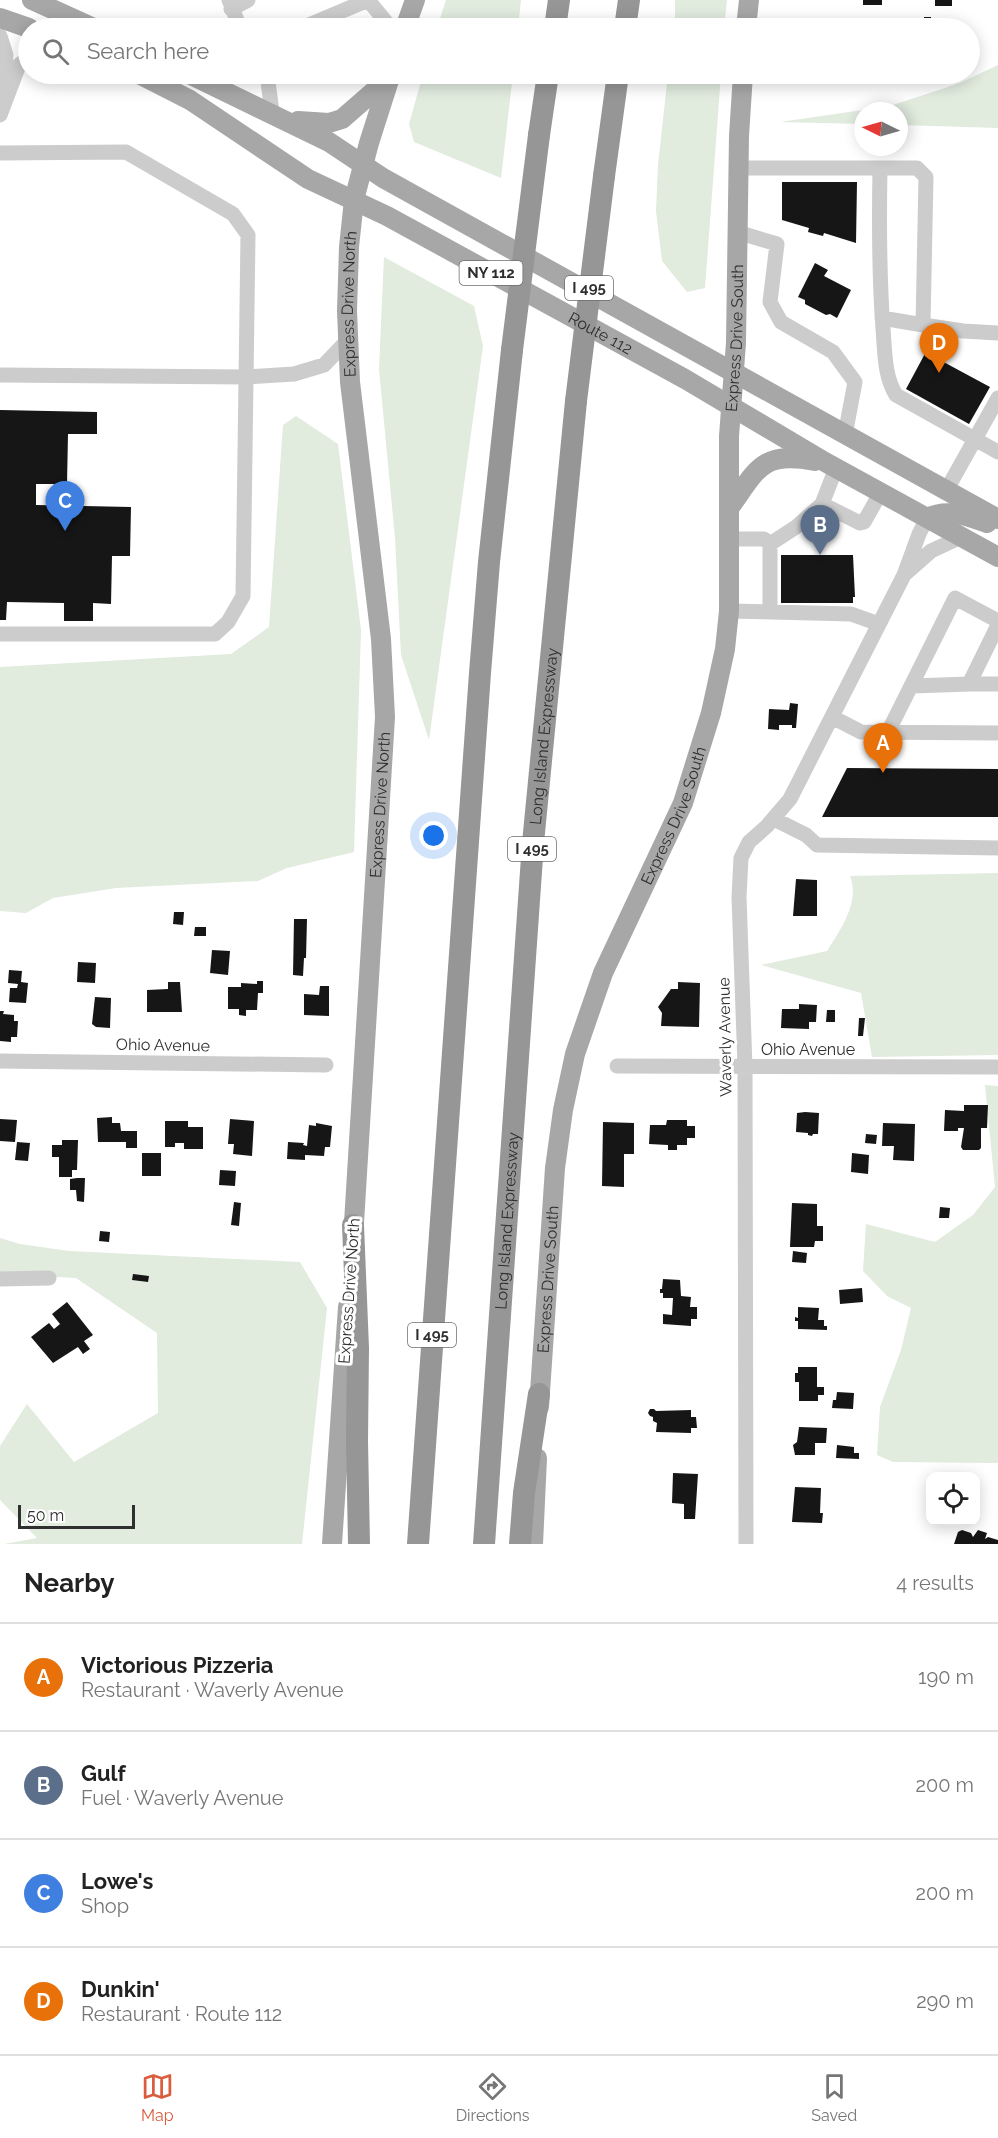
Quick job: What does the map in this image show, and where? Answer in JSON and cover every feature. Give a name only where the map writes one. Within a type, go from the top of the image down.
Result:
[{"type":"highway","points":[[556,18],[559,0]]},
{"type":"highway","points":[[626,18],[629,0]]},
{"type":"highway","name":"I 495","points":[[418,1544],[489,562],[547,84]]},
{"type":"highway","name":"Long Island Expressway","points":[[484,1544],[534,831],[576,401],[617,84]]},
{"type":"highway","points":[[354,1225],[358,1347],[359,1544]]},
{"type":"highway","points":[[520,1544],[524,1493],[539,1394]]},
{"type":"main road","points":[[32,0],[72,18]]},
{"type":"main road","points":[[409,18],[415,0]]},
{"type":"main road","points":[[747,18],[749,0]]},
{"type":"main road","points":[[0,18],[18,24]]},
{"type":"main road","name":"Route 112","points":[[159,84],[190,100],[308,178],[387,216],[665,368],[831,465],[998,557]]},
{"type":"main road","name":"Route 112","points":[[221,84],[329,142],[383,178],[998,519]]},
{"type":"main road","points":[[280,116],[329,123],[342,119],[380,84]]},
{"type":"main road","name":"Express Drive North","points":[[332,1544],[385,717],[381,639],[350,382],[347,340],[348,276],[354,200],[387,84]]},
{"type":"main road","name":"Express Drive South","points":[[533,1544],[539,1394],[555,1168],[561,1120],[575,1054],[603,973],[671,830],[692,776],[725,649],[729,611],[729,436],[734,374],[743,84]]},
{"type":"main road","points":[[730,507],[755,472],[768,462],[791,457],[831,465]]},
{"type":"main road","points":[[927,518],[950,513],[998,526]]},
{"type":"street","points":[[236,18],[230,4],[248,0]]},
{"type":"street","points":[[326,18],[368,0],[383,18]]},
{"type":"street","points":[[0,36],[6,55],[0,104]]},
{"type":"street","points":[[0,115],[18,68]]},
{"type":"street","points":[[270,84],[280,116]]},
{"type":"street","points":[[0,153],[126,152],[233,214],[248,235],[243,596],[228,622],[215,634],[0,634]]},
{"type":"street","points":[[739,168],[917,168],[926,177],[923,325]]},
{"type":"street","points":[[880,168],[879,276],[886,365],[891,386],[896,396],[998,452]]},
{"type":"street","points":[[737,232],[777,244],[770,302],[781,322],[833,352],[855,382],[845,435]]},
{"type":"street","points":[[882,318],[963,331],[998,333]]},
{"type":"street","points":[[0,375],[246,377],[294,374],[324,365],[347,340]]},
{"type":"street","points":[[945,491],[998,398]]},
{"type":"street","points":[[770,543],[796,527],[822,504],[831,465]]},
{"type":"street","points":[[822,504],[860,523],[864,522],[881,492]]},
{"type":"street","name":"Waverly Avenue","points":[[746,1544],[745,1066],[739,897],[741,858],[749,842],[774,819],[790,799],[904,575],[927,518]]},
{"type":"street","name":"Waverly Avenue","points":[[904,575],[931,551],[961,537]]},
{"type":"street","points":[[730,539],[764,539],[770,543]]},
{"type":"street","points":[[770,543],[771,612]]},
{"type":"street","points":[[888,732],[956,598],[998,623],[969,684]]},
{"type":"street","points":[[729,611],[851,614],[879,624]]},
{"type":"street","points":[[912,686],[998,684]]},
{"type":"street","points":[[832,717],[861,732],[998,733]]},
{"type":"street","points":[[774,819],[806,836],[817,845],[998,848]]},
{"type":"street","name":"Ohio Avenue","points":[[0,1061],[326,1065]]},
{"type":"street","name":"Ohio Avenue","points":[[617,1066],[998,1067]]},
{"type":"street","points":[[0,1279],[49,1278]]},
{"type":"shaded area","points":[[446,0],[521,0],[519,18],[440,18]]},
{"type":"shaded area","points":[[675,0],[727,0],[725,18],[675,18]]},
{"type":"shaded area","points":[[998,65],[998,128],[908,125],[908,102],[902,102],[957,84],[980,84],[980,74]]},
{"type":"shaded area","points":[[420,84],[512,84],[501,178],[414,142],[409,124]]},
{"type":"shaded area","points":[[667,84],[720,84],[705,288],[687,292],[662,261],[656,211],[658,165]]},
{"type":"shaded area","points":[[854,111],[854,124],[780,122]]},
{"type":"shaded area","points":[[384,257],[474,306],[483,346],[429,740],[401,655],[395,538],[379,369]]},
{"type":"shaded area","points":[[296,416],[338,444],[361,630],[354,852],[287,868],[258,881],[116,888],[53,898],[26,913],[0,911],[0,667],[231,654],[269,627],[283,425]]},
{"type":"shaded area","points":[[998,873],[998,1055],[872,1057],[861,993],[761,965],[827,951],[848,915],[853,896],[850,876]]},
{"type":"shaded area","points":[[985,1085],[998,1086],[998,1463],[893,1462],[877,1455],[880,1407],[901,1350],[911,1308],[887,1296],[863,1271],[866,1224],[935,1242],[973,1215],[995,1187]]},
{"type":"shaded area","points":[[0,1238],[20,1244],[69,1251],[300,1262],[327,1308],[302,1544],[4,1544],[37,1538],[0,1500],[0,1446],[27,1404],[74,1462],[158,1413],[157,1333],[76,1278],[0,1274]]},
{"type":"building","points":[[863,0],[882,0],[882,5],[863,5]]},
{"type":"building","points":[[935,0],[952,0],[952,6],[935,6]]},
{"type":"building","points":[[782,182],[857,182],[856,243],[824,233],[823,236],[808,232],[809,228],[782,220]]},
{"type":"building","points":[[815,263],[828,270],[824,276],[851,290],[837,318],[805,304],[805,300],[798,297]]},
{"type":"building","points":[[928,348],[940,355],[938,359],[990,387],[969,424],[906,389]]},
{"type":"building","points":[[0,410],[97,412],[97,434],[68,434],[67,484],[36,484],[36,505],[131,507],[130,556],[112,556],[111,604],[93,603],[93,621],[64,621],[64,603],[7,602],[6,620],[0,620]]},
{"type":"building","points":[[781,555],[853,555],[855,597],[853,597],[853,603],[781,603]]},
{"type":"building","points":[[790,703],[798,704],[796,728],[792,728],[792,725],[779,725],[779,730],[768,729],[769,709],[789,710]]},
{"type":"building","points":[[847,768],[998,769],[998,817],[822,817]]},
{"type":"building","points":[[796,879],[817,880],[817,916],[793,916]]},
{"type":"building","points":[[174,912],[184,912],[183,925],[173,924]]},
{"type":"building","points":[[294,919],[307,919],[303,976],[293,975]]},
{"type":"building","points":[[195,927],[206,927],[206,936],[194,936]]},
{"type":"building","points":[[212,950],[230,951],[228,975],[210,973]]},
{"type":"building","points":[[78,962],[96,963],[95,983],[77,982]]},
{"type":"building","points":[[9,970],[22,971],[21,982],[28,983],[26,1003],[9,1002],[10,988],[17,988],[18,984],[8,983]]},
{"type":"building","points":[[257,981],[263,981],[263,993],[258,993],[257,1010],[246,1010],[246,1016],[239,1015],[239,1009],[228,1009],[228,987],[241,987],[241,983],[257,984]]},
{"type":"building","points":[[168,982],[180,982],[182,1012],[147,1012],[147,990],[168,989]]},
{"type":"building","points":[[678,982],[700,983],[699,1027],[661,1026],[662,1013],[658,1007],[671,989],[678,989]]},
{"type":"building","points":[[320,986],[329,986],[329,1016],[304,1015],[304,994],[319,995]]},
{"type":"building","points":[[95,997],[111,998],[110,1028],[96,1027],[92,1024]]},
{"type":"building","points":[[799,1004],[817,1005],[816,1022],[809,1022],[809,1029],[781,1028],[782,1009],[799,1009]]},
{"type":"building","points":[[827,1010],[835,1010],[835,1022],[826,1022]]},
{"type":"building","points":[[0,1011],[4,1011],[3,1014],[14,1015],[14,1021],[18,1021],[17,1037],[11,1037],[11,1042],[0,1041]]},
{"type":"building","points":[[859,1018],[865,1018],[863,1036],[858,1036]]},
{"type":"building","points":[[964,1105],[988,1105],[987,1128],[981,1128],[981,1148],[979,1150],[963,1150],[961,1147],[964,1128],[958,1128],[958,1131],[944,1131],[945,1110],[964,1111]]},
{"type":"building","points":[[797,1113],[819,1113],[818,1134],[812,1136],[808,1133],[796,1132]]},
{"type":"building","points":[[112,1117],[112,1123],[120,1123],[121,1131],[137,1131],[137,1148],[126,1148],[126,1142],[98,1142],[97,1118]]},
{"type":"building","points":[[0,1119],[17,1120],[15,1142],[0,1141]]},
{"type":"building","points":[[230,1119],[254,1121],[252,1156],[233,1154],[234,1144],[228,1144]]},
{"type":"building","points":[[667,1120],[687,1120],[687,1126],[695,1126],[695,1138],[687,1138],[687,1145],[677,1145],[677,1150],[668,1150],[668,1145],[649,1144],[650,1125],[666,1125]]},
{"type":"building","points":[[165,1121],[188,1121],[188,1127],[203,1127],[203,1149],[184,1149],[184,1143],[175,1143],[175,1147],[165,1147]]},
{"type":"building","points":[[603,1122],[634,1123],[634,1154],[624,1154],[624,1187],[602,1186]]},
{"type":"building","points":[[316,1123],[332,1126],[330,1147],[325,1147],[324,1156],[305,1155],[305,1160],[287,1159],[288,1142],[304,1143],[303,1145],[307,1146],[309,1125],[316,1126]]},
{"type":"building","points":[[883,1123],[915,1124],[914,1161],[893,1160],[894,1146],[882,1146]]},
{"type":"building","points":[[866,1134],[877,1135],[876,1144],[865,1143]]},
{"type":"building","points":[[62,1140],[78,1140],[77,1170],[72,1170],[72,1177],[59,1177],[59,1157],[52,1157],[52,1145],[62,1145]]},
{"type":"building","points":[[17,1142],[30,1143],[28,1161],[15,1160]]},
{"type":"building","points":[[142,1153],[161,1153],[161,1176],[142,1176]]},
{"type":"building","points":[[852,1153],[869,1155],[868,1174],[851,1172]]},
{"type":"building","points":[[220,1170],[236,1171],[235,1186],[219,1185]]},
{"type":"building","points":[[85,1178],[84,1202],[77,1201],[76,1190],[70,1190],[70,1179]]},
{"type":"building","points":[[234,1202],[241,1203],[239,1226],[231,1225]]},
{"type":"building","points":[[792,1203],[817,1204],[817,1226],[823,1226],[823,1241],[815,1241],[814,1247],[790,1247]]},
{"type":"building","points":[[940,1207],[950,1208],[949,1218],[939,1218]]},
{"type":"building","points":[[100,1231],[110,1232],[109,1242],[99,1241]]},
{"type":"building","points":[[793,1251],[807,1253],[806,1263],[792,1262]]},
{"type":"building","points":[[133,1274],[149,1276],[148,1282],[132,1280]]},
{"type":"building","points":[[663,1279],[680,1280],[681,1296],[691,1297],[690,1307],[697,1307],[697,1319],[691,1319],[691,1326],[663,1324],[663,1314],[672,1315],[673,1298],[663,1298],[663,1293],[660,1293]]},
{"type":"building","points":[[862,1288],[863,1302],[840,1304],[839,1290]]},
{"type":"building","points":[[67,1302],[93,1335],[84,1341],[90,1349],[83,1354],[78,1347],[53,1363],[31,1337],[49,1323],[54,1329],[60,1324],[52,1314]]},
{"type":"building","points":[[798,1307],[819,1308],[818,1320],[824,1320],[827,1330],[798,1329],[798,1321],[795,1321],[795,1317],[798,1318]]},
{"type":"building","points":[[798,1367],[817,1367],[817,1387],[824,1387],[824,1395],[818,1395],[818,1401],[799,1401],[799,1382],[795,1382]]},
{"type":"building","points":[[837,1392],[854,1393],[853,1409],[832,1408]]},
{"type":"building","points":[[650,1409],[656,1411],[691,1410],[691,1417],[696,1417],[697,1428],[691,1428],[691,1433],[656,1432],[657,1423],[648,1413]]},
{"type":"building","points":[[799,1427],[827,1428],[826,1443],[815,1443],[815,1455],[795,1455],[793,1445],[797,1442]]},
{"type":"building","points":[[837,1445],[854,1447],[854,1453],[859,1453],[859,1459],[836,1458]]},
{"type":"building","points":[[673,1473],[698,1474],[695,1519],[684,1519],[684,1504],[672,1503]]},
{"type":"building","points":[[795,1487],[821,1488],[822,1523],[792,1522]]},
{"type":"building","points":[[962,1530],[971,1533],[973,1537],[978,1530],[987,1533],[985,1539],[988,1537],[998,1540],[998,1544],[954,1544],[958,1532]]},
{"type":"place","name":"Dunkin'","points":[[939,373]]},
{"type":"place","name":"Lowe's","points":[[65,531]]},
{"type":"place","name":"Gulf","points":[[820,555]]},
{"type":"place","name":"Victorious Pizzeria","points":[[883,773]]}]
